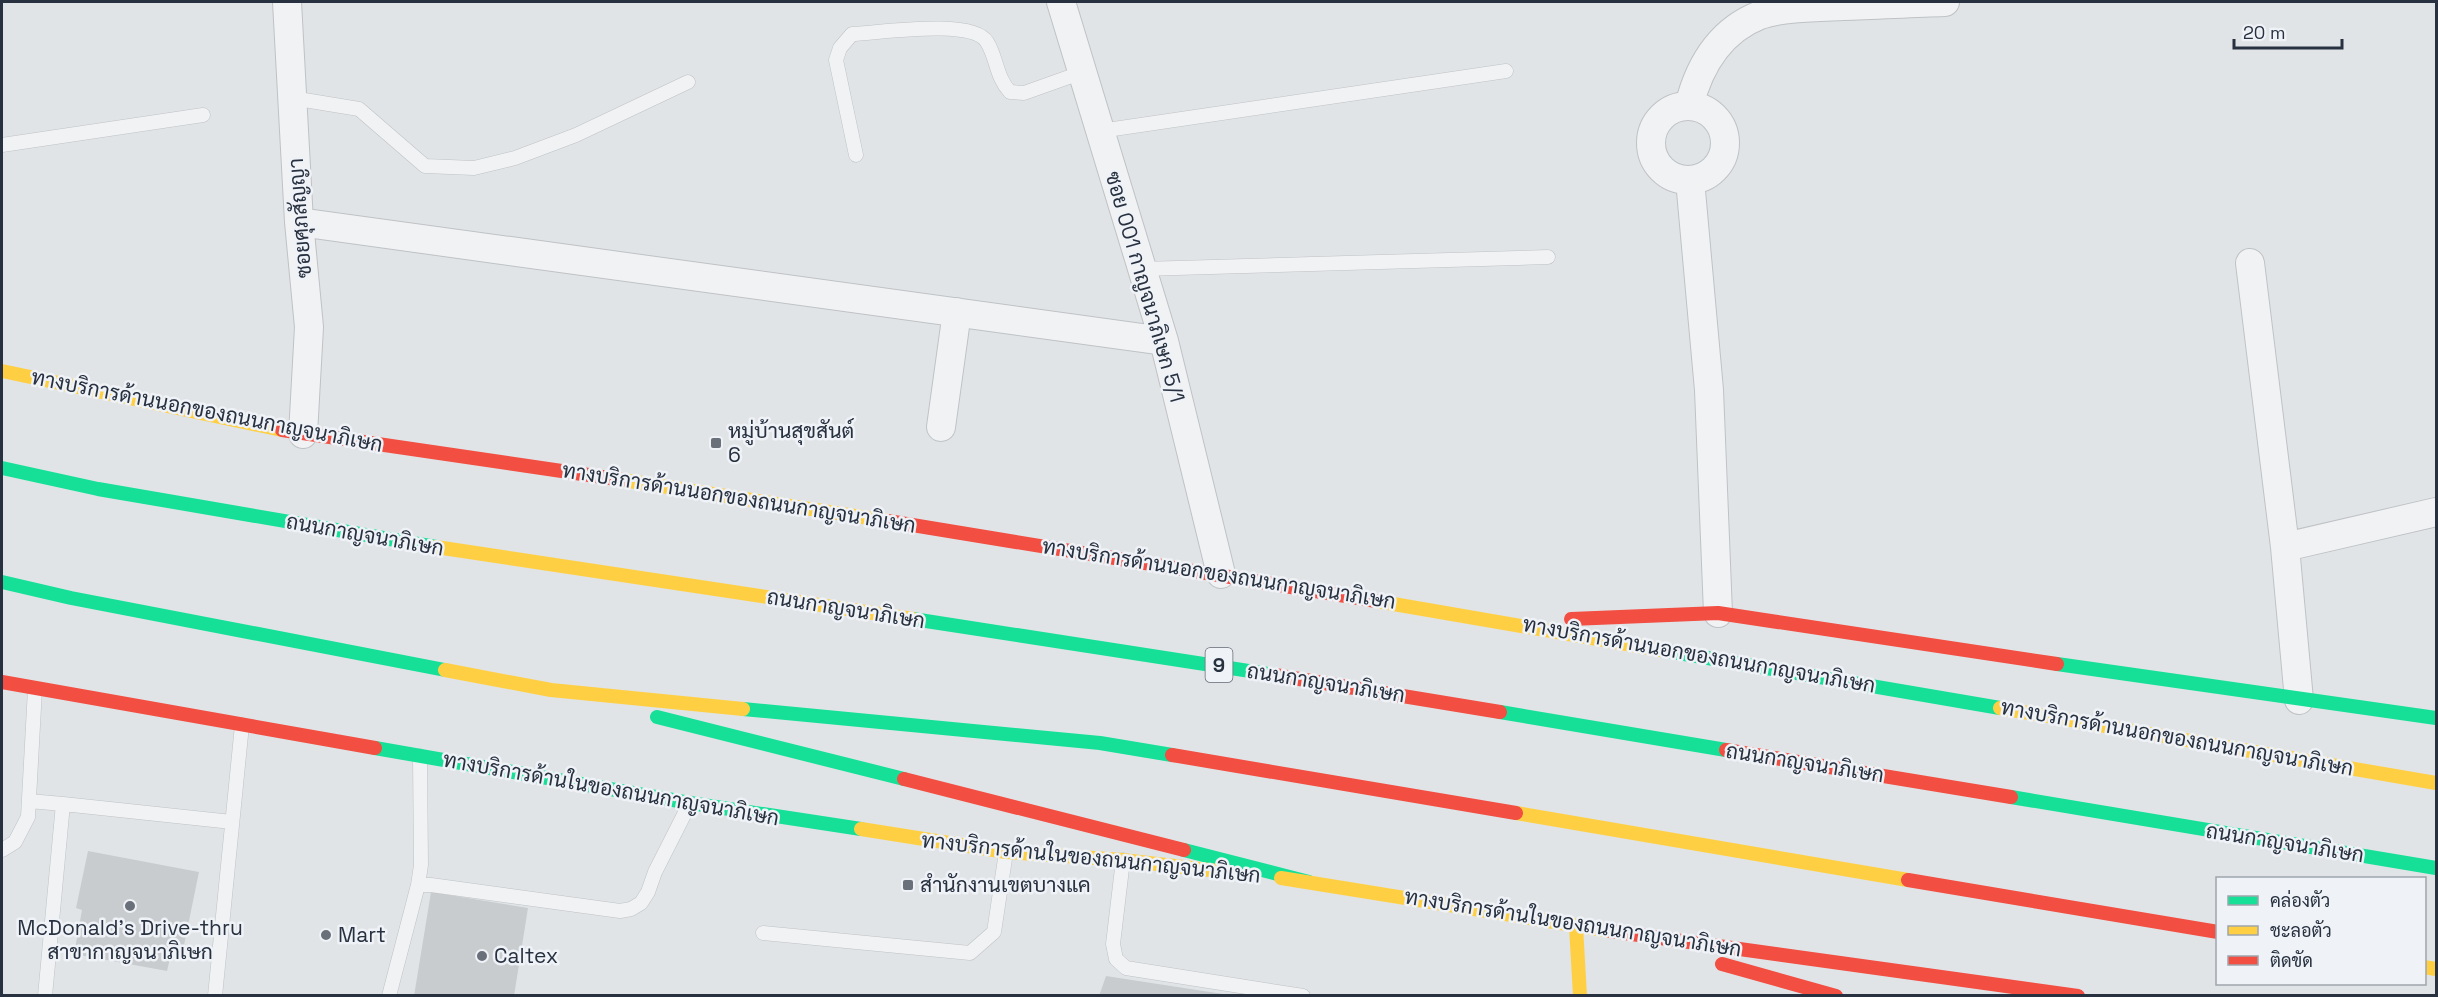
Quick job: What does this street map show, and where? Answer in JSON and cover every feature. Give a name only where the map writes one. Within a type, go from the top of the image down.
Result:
[{"type":"main road","name":"ทางบริการด้านนอกของถนนกาญจนาภิเษก","points":[[2,371],[303,434],[710,492],[1221,574],[2436,783]]},
{"type":"main road","name":"ถนนกาญจนาภิเษก","points":[[2,468],[98,489],[458,550],[1210,664],[2436,868]]},
{"type":"main road","points":[[2,582],[71,598],[551,690],[1309,882]]},
{"type":"main road","points":[[1506,622],[1718,613],[2299,700],[2436,718]]},
{"type":"main road","name":"ทางบริการด้านในของถนนกาญจนาภิเษก","points":[[2,682],[690,803],[1006,852],[1123,860],[1309,882],[1593,929],[2078,996]]},
{"type":"main road","points":[[551,690],[1100,742],[2216,932]]},
{"type":"main road","points":[[1576,926],[1580,996]]},
{"type":"main road","points":[[1593,929],[1836,996]]},
{"type":"street","name":"ซอยศุภสัญญา","points":[[287,2],[299,222],[309,327],[303,434]]},
{"type":"street","name":"ซอย 001 กาญจนาภิเษก 5/1","points":[[1061,2],[1164,340],[1221,574]]},
{"type":"street","points":[[1689,106],[1695,82],[1711,51],[1736,28],[1761,15],[1806,8],[1945,2]]},
{"type":"street","points":[[1689,106],[1711,114],[1719,124],[1724,136],[1724,149],[1713,170],[1702,177],[1690,180],[1674,177],[1660,168],[1654,156],[1651,139],[1655,127],[1665,114],[1677,108],[1689,106]]},
{"type":"street","points":[[1690,180],[1709,390],[1718,613]]},
{"type":"street","points":[[299,222],[1164,340]]},
{"type":"street","points":[[2250,263],[2285,547],[2299,700]]},
{"type":"street","points":[[941,428],[957,312]]},
{"type":"street","points":[[2285,547],[2436,512]]},
{"type":"lane","points":[[856,155],[836,60],[840,48],[852,34],[953,28],[975,31],[987,41],[1002,83],[1010,92],[1024,93],[1083,72]]},
{"type":"lane","points":[[1100,131],[1506,71]]},
{"type":"lane","points":[[292,98],[359,109],[425,166],[474,168],[515,158],[576,135],[688,82]]},
{"type":"lane","points":[[2,145],[203,115]]},
{"type":"lane","points":[[1142,269],[1548,257]]},
{"type":"lane","points":[[2,850],[15,842],[28,817],[35,689]]},
{"type":"lane","points":[[215,996],[242,725]]},
{"type":"lane","points":[[389,996],[418,885],[421,865],[420,756]]},
{"type":"lane","points":[[29,801],[232,822]]},
{"type":"lane","points":[[418,885],[620,911],[632,909],[641,903],[648,892],[655,872],[690,803]]},
{"type":"lane","points":[[45,996],[63,804]]},
{"type":"lane","points":[[763,933],[970,953],[994,932],[1006,852]]},
{"type":"lane","points":[[1123,860],[1113,944],[1116,959],[1126,968],[1303,996]]},
{"type":"building","points":[[88,851],[199,872],[182,955],[171,954],[167,971],[74,954],[82,910],[76,908]]},
{"type":"building","points":[[431,892],[528,908],[514,996],[414,996]]},
{"type":"building","points":[[1106,976],[1223,994],[1223,996],[1099,996]]},
{"type":"traffic: fast","points":[[2,468],[98,489],[436,547]]},
{"type":"traffic: fast","points":[[2,582],[71,598],[445,670]]},
{"type":"traffic: fast","points":[[913,619],[1275,675]]},
{"type":"traffic: fast","points":[[1661,650],[2000,708]]},
{"type":"traffic: fast","points":[[2057,664],[2436,718]]},
{"type":"traffic: fast","points":[[743,709],[1100,743],[1172,755]]},
{"type":"traffic: fast","points":[[1500,712],[1726,750]]},
{"type":"traffic: fast","points":[[657,717],[904,779]]},
{"type":"traffic: fast","points":[[375,748],[690,803],[861,829]]},
{"type":"traffic: fast","points":[[2011,797],[2436,868]]},
{"type":"traffic: fast","points":[[1184,850],[1309,882]]},
{"type":"traffic: slow","points":[[2,371],[282,430]]},
{"type":"traffic: slow","points":[[623,480],[888,521]]},
{"type":"traffic: slow","points":[[436,547],[913,619]]},
{"type":"traffic: slow","points":[[1376,601],[1661,650]]},
{"type":"traffic: slow","points":[[445,670],[551,690],[743,709]]},
{"type":"traffic: slow","points":[[2000,708],[2436,783]]},
{"type":"traffic: slow","points":[[1516,813],[1908,880]]},
{"type":"traffic: slow","points":[[861,829],[1006,852],[1123,860],[1226,872]]},
{"type":"traffic: slow","points":[[1281,878],[1610,931]]},
{"type":"traffic: slow","points":[[1576,926],[1580,996]]},
{"type":"traffic: slow","points":[[2426,967],[2436,969]]},
{"type":"traffic: jam","points":[[282,430],[623,480]]},
{"type":"traffic: jam","points":[[888,521],[1376,601]]},
{"type":"traffic: jam","points":[[1571,619],[1718,613],[2057,664]]},
{"type":"traffic: jam","points":[[1275,675],[1500,712]]},
{"type":"traffic: jam","points":[[2,682],[375,748]]},
{"type":"traffic: jam","points":[[1726,750],[2011,797]]},
{"type":"traffic: jam","points":[[1172,755],[1516,813]]},
{"type":"traffic: jam","points":[[904,779],[1184,850]]},
{"type":"traffic: jam","points":[[1908,880],[2216,932]]},
{"type":"traffic: jam","points":[[1610,931],[2078,996]]},
{"type":"traffic: jam","points":[[1722,964],[1836,996]]},
{"type":"place","name":"หมู่บ้านสุขสันต์ 6","points":[[716,443]]},
{"type":"place","name":"สำนักงานเขตบางแค","points":[[908,885]]},
{"type":"place","name":"McDonald's Drive-thru สาขากาญจนาภิเษก","points":[[130,906]]},
{"type":"place","name":"Mart","points":[[326,935]]},
{"type":"place","name":"Caltex","points":[[482,956]]}]
